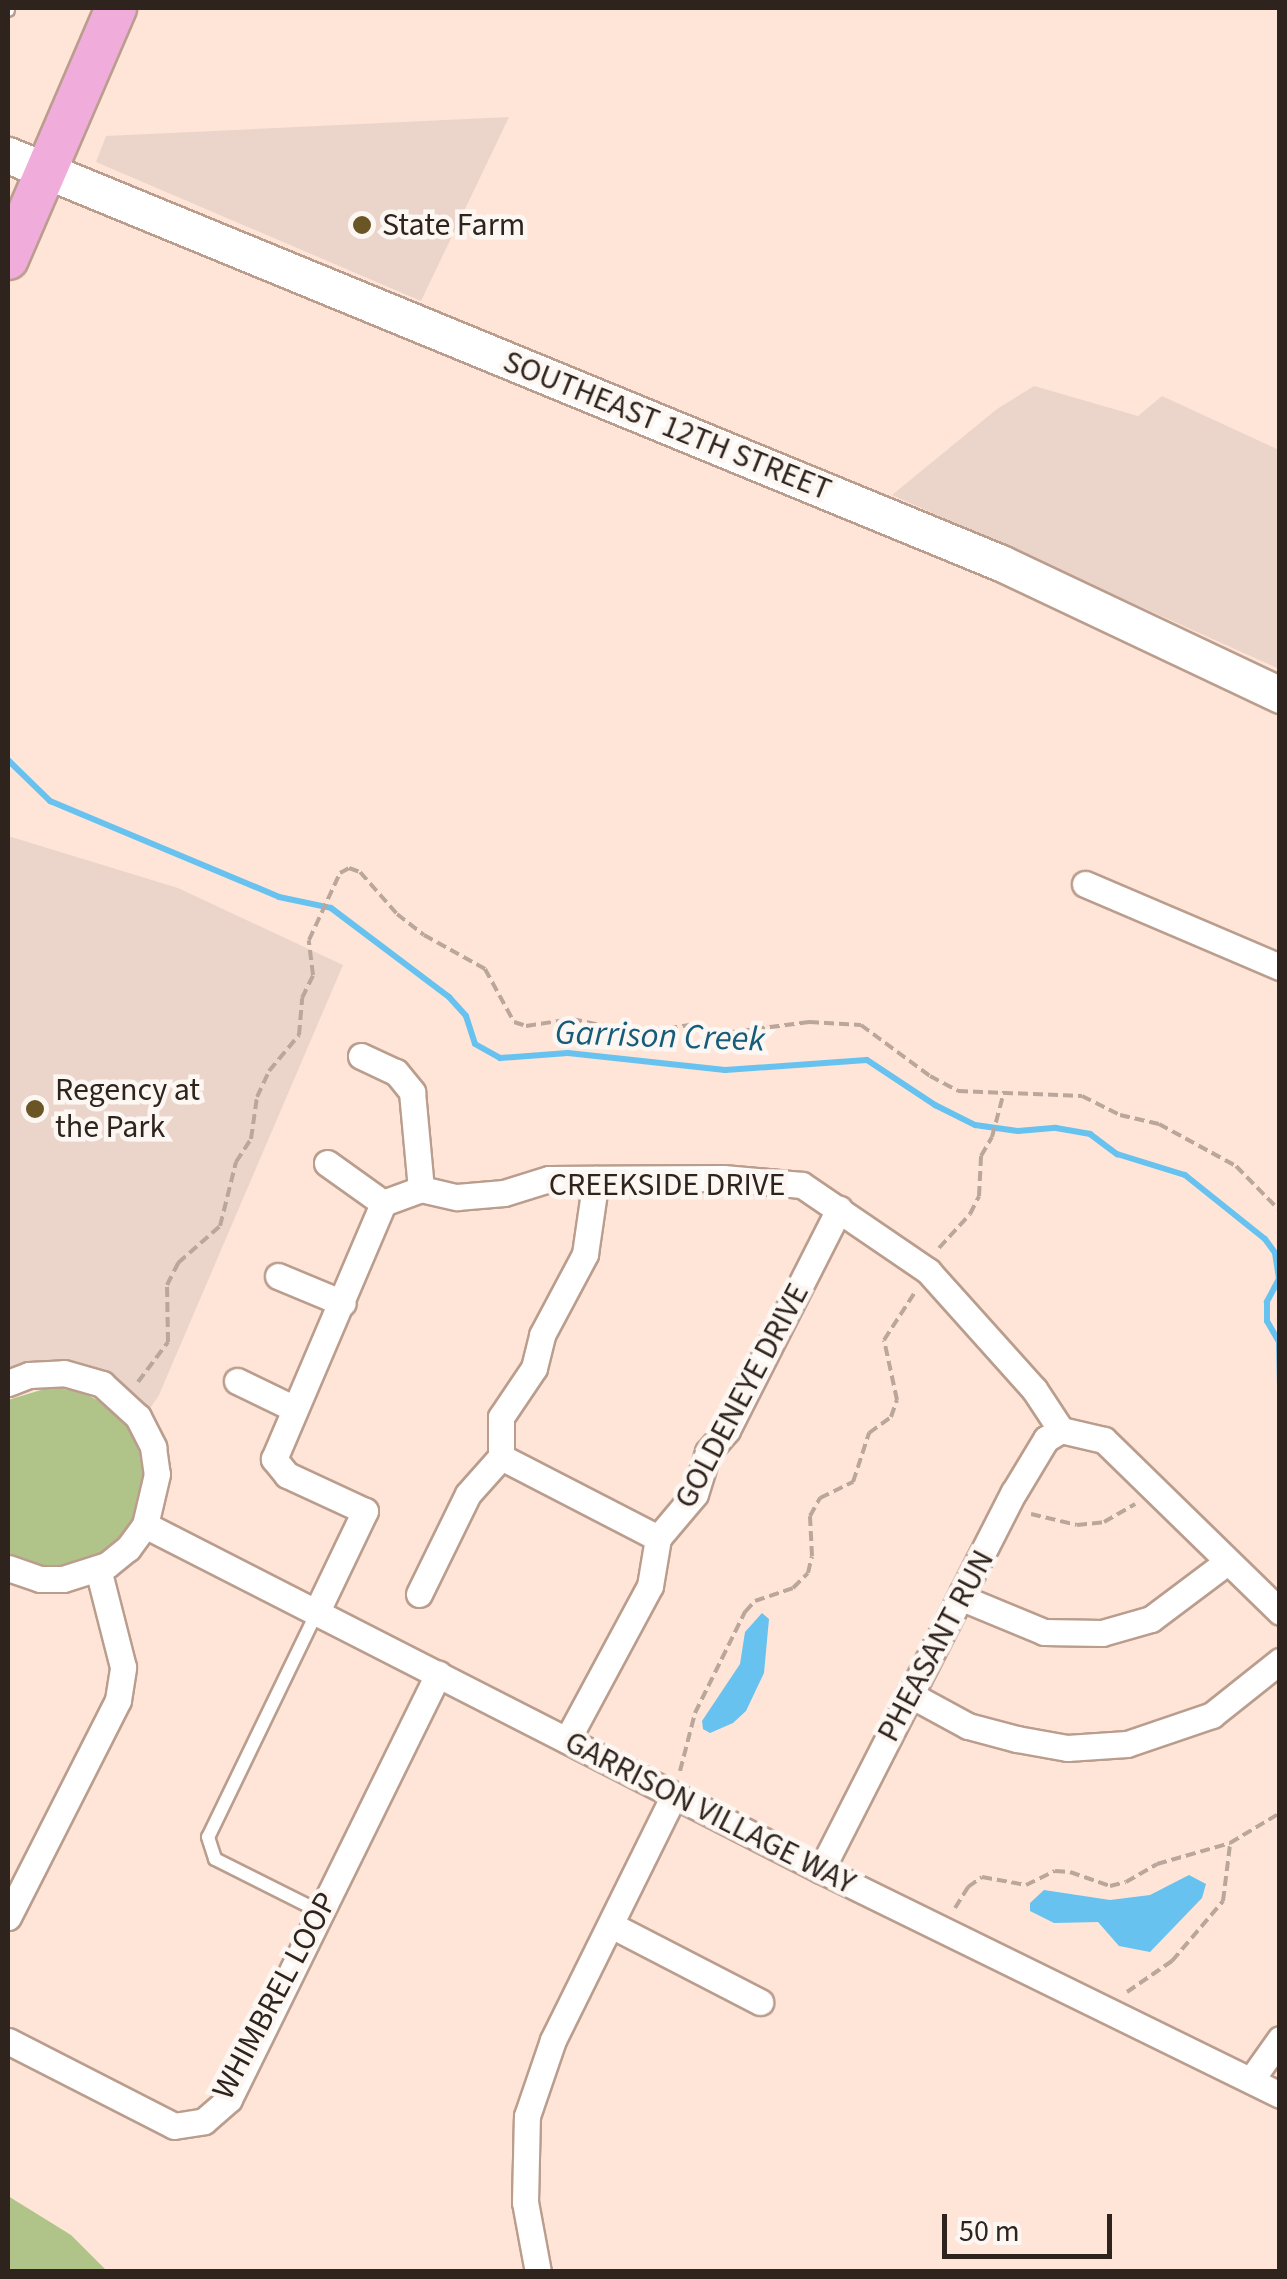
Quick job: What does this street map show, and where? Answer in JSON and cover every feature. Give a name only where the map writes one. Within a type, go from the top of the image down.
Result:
[{"type":"highway","points":[[8,259],[116,8]]},
{"type":"main road","name":"SOUTHEAST 12TH STREET","points":[[8,155],[1001,563],[1280,695]]},
{"type":"street","points":[[1086,884],[1280,967]]},
{"type":"street","points":[[361,1056],[396,1072],[412,1092],[421,1189]]},
{"type":"street","points":[[317,1611],[365,1510],[277,1467],[274,1459],[383,1203],[327,1163]]},
{"type":"street","name":"CREEKSIDE DRIVE","points":[[383,1203],[421,1189],[456,1197],[504,1193],[549,1180],[722,1178],[802,1185],[928,1271],[1034,1389],[1061,1430]]},
{"type":"street","points":[[418,1594],[468,1494],[501,1457],[501,1417],[534,1368],[542,1335],[585,1254],[596,1179]]},
{"type":"street","name":"GOLDENEYE DRIVE","points":[[567,1740],[650,1586],[658,1538],[696,1494],[708,1452],[727,1430],[839,1208]]},
{"type":"street","points":[[278,1276],[343,1303]]},
{"type":"street","points":[[8,1384],[30,1375],[64,1372],[102,1384],[124,1400],[152,1446],[157,1474],[145,1525],[128,1548],[98,1569],[63,1580],[40,1579],[8,1568]]},
{"type":"street","points":[[237,1382],[295,1409]]},
{"type":"street","points":[[1061,1430],[1104,1440],[1280,1612]]},
{"type":"street","name":"PHEASANT RUN","points":[[822,1870],[1008,1505],[1046,1439],[1061,1430]]},
{"type":"street","points":[[501,1457],[658,1538]]},
{"type":"street","name":"GARRISON VILLAGE WAY","points":[[145,1525],[822,1870],[1280,2095]]},
{"type":"street","points":[[962,1598],[1044,1632],[1102,1634],[1151,1619],[1182,1600],[1227,1562]]},
{"type":"street","points":[[8,1917],[118,1700],[123,1667],[98,1569]]},
{"type":"street","points":[[909,1694],[968,1726],[1017,1739],[1067,1748],[1127,1744],[1212,1715],[1280,1661]]},
{"type":"street","name":"WHIMBREL LOOP","points":[[8,2041],[174,2126],[204,2121],[229,2100],[438,1674]]},
{"type":"street","points":[[538,2272],[525,2202],[527,2116],[553,2040],[674,1795]]},
{"type":"street","points":[[612,1925],[760,2002]]},
{"type":"street","points":[[1251,2080],[1280,2040]]},
{"type":"lane","points":[[317,1611],[208,1837],[215,1859],[321,1912]]},
{"type":"path","points":[[124,1400],[168,1342],[168,1284],[178,1264],[220,1226],[236,1162],[250,1139],[257,1097],[269,1071],[299,1035],[302,998],[313,974],[309,940],[340,873],[349,868],[360,872],[396,914],[485,970],[514,1022],[526,1026],[572,1019],[638,1032],[690,1025],[725,1033],[844,1021],[861,1025],[930,1076],[958,1091],[1082,1096],[1120,1114],[1160,1124],[1236,1166],[1280,1211]]},
{"type":"path","points":[[674,1795],[695,1713],[745,1612],[755,1601],[793,1588],[808,1573],[812,1556],[810,1516],[820,1498],[853,1482],[869,1433],[891,1416],[897,1400],[884,1340],[980,1196],[980,1156],[992,1136],[1004,1092]]},
{"type":"path","points":[[1008,1505],[1043,1519],[1077,1525],[1104,1522],[1154,1490]]},
{"type":"path","points":[[942,1929],[968,1887],[982,1878],[1026,1885],[1055,1872],[1070,1872],[1110,1886],[1177,1856],[1230,1844],[1280,1813]]},
{"type":"path","points":[[1114,2013],[1133,1984],[1172,1960],[1223,1900],[1230,1844]]},
{"type":"shaded area","points":[[509,117],[421,301],[96,162],[106,136]]},
{"type":"shaded area","points":[[1034,386],[1138,416],[1162,396],[1279,450],[1279,669],[892,495],[997,409]]},
{"type":"shaded area","points":[[8,836],[178,888],[343,965],[159,1395],[145,1416],[123,1390],[8,1377]]},
{"type":"green space","points":[[51,1387],[82,1392],[110,1407],[131,1431],[143,1460],[145,1491],[136,1522],[118,1547],[61,1573],[8,1562],[8,1400]]},
{"type":"green space","points":[[8,2196],[71,2235],[107,2271],[8,2271]]},
{"type":"water","points":[[762,1613],[769,1619],[764,1673],[746,1711],[733,1723],[710,1733],[703,1729],[702,1721],[740,1664],[745,1632]]},
{"type":"water","points":[[1189,1875],[1206,1884],[1202,1898],[1150,1952],[1119,1946],[1098,1922],[1054,1923],[1030,1911],[1030,1903],[1044,1890],[1110,1900],[1150,1895]]},
{"type":"waterway","name":"Garrison Creek","points":[[8,760],[50,801],[279,897],[331,908],[449,997],[466,1016],[475,1044],[500,1058],[568,1053],[725,1070],[867,1060],[935,1105],[975,1125],[1018,1131],[1056,1128],[1090,1134],[1117,1154],[1185,1175],[1265,1239],[1275,1253],[1279,1279],[1267,1302],[1267,1321],[1279,1342],[1280,1385]]},
{"type":"place","name":"State Farm","points":[[362,225]]},
{"type":"place","name":"Regency at the Park","points":[[35,1109]]}]
